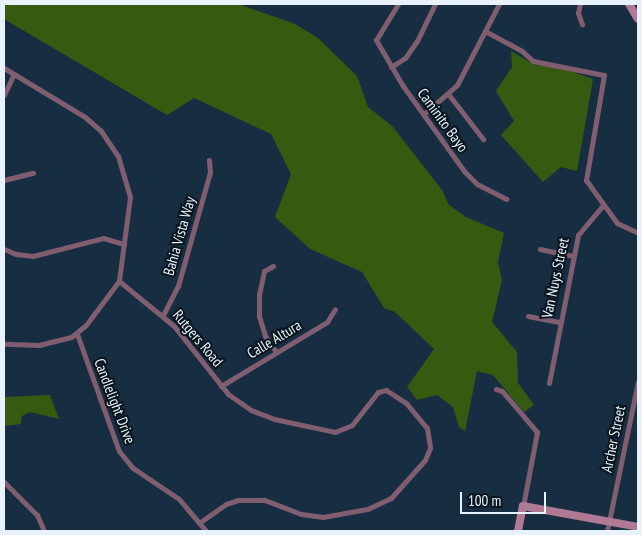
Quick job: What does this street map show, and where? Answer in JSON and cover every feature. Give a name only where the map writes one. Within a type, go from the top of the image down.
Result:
[{"type":"street","name":"Caminito Bayo","points":[[398,4],[376,40],[391,67],[477,184],[506,198]]},
{"type":"street","points":[[391,67],[405,58],[417,41],[435,4]]},
{"type":"street","points":[[424,114],[449,95],[499,4]]},
{"type":"street","points":[[580,4],[578,13],[582,24]]},
{"type":"street","points":[[629,4],[638,19]]},
{"type":"street","points":[[485,32],[522,51],[533,61],[604,75],[585,170],[588,187],[617,223],[638,233]]},
{"type":"street","points":[[4,68],[85,117],[101,131],[118,156],[130,197],[119,281],[77,334],[40,345],[4,344]]},
{"type":"street","points":[[4,95],[14,74]]},
{"type":"street","points":[[449,95],[483,139]]},
{"type":"street","name":"Bahia Vista Way","points":[[163,315],[178,286],[210,172],[209,160]]},
{"type":"street","points":[[4,180],[33,173]]},
{"type":"street","name":"Van Nuys Street","points":[[550,383],[572,256],[578,236],[603,206]]},
{"type":"street","points":[[4,249],[16,254],[33,256],[103,238],[124,244]]},
{"type":"street","points":[[540,249],[572,256]]},
{"type":"street","points":[[272,266],[264,271],[260,284],[259,316],[265,336],[276,352]]},
{"type":"street","name":"Rutgers Road","points":[[119,281],[163,315],[221,386],[251,410],[274,419],[335,432],[352,426],[378,392],[386,390],[406,404],[427,428],[430,448],[405,486],[390,498],[368,509],[323,517],[301,514],[264,500],[238,500],[210,513],[199,523]]},
{"type":"street","name":"Calle Altura","points":[[221,386],[327,322],[335,310]]},
{"type":"street","points":[[528,316],[560,322]]},
{"type":"street","name":"Candlelight Drive","points":[[77,334],[119,451],[134,468],[179,499],[206,531]]},
{"type":"street","name":"Archer Street","points":[[607,531],[638,381]]},
{"type":"street","points":[[496,389],[502,391],[536,432],[518,531]]},
{"type":"street","points":[[4,482],[37,515],[44,531]]},
{"type":"street","points":[[523,506],[638,527]]},
{"type":"green space","points":[[4,4],[238,4],[295,24],[318,38],[357,76],[368,107],[393,127],[442,190],[449,205],[466,217],[504,233],[498,262],[502,280],[492,322],[517,352],[518,383],[534,405],[524,412],[493,375],[477,371],[465,431],[459,427],[453,407],[437,395],[417,400],[407,387],[434,349],[395,312],[384,308],[362,272],[310,249],[275,217],[291,174],[271,134],[194,98],[167,115],[4,19]]},
{"type":"green space","points":[[511,51],[535,65],[561,68],[593,79],[577,171],[561,167],[543,182],[501,135],[514,121],[496,91],[512,67]]},
{"type":"green space","points":[[50,395],[59,419],[30,412],[22,416],[21,424],[4,426],[4,397]]}]
